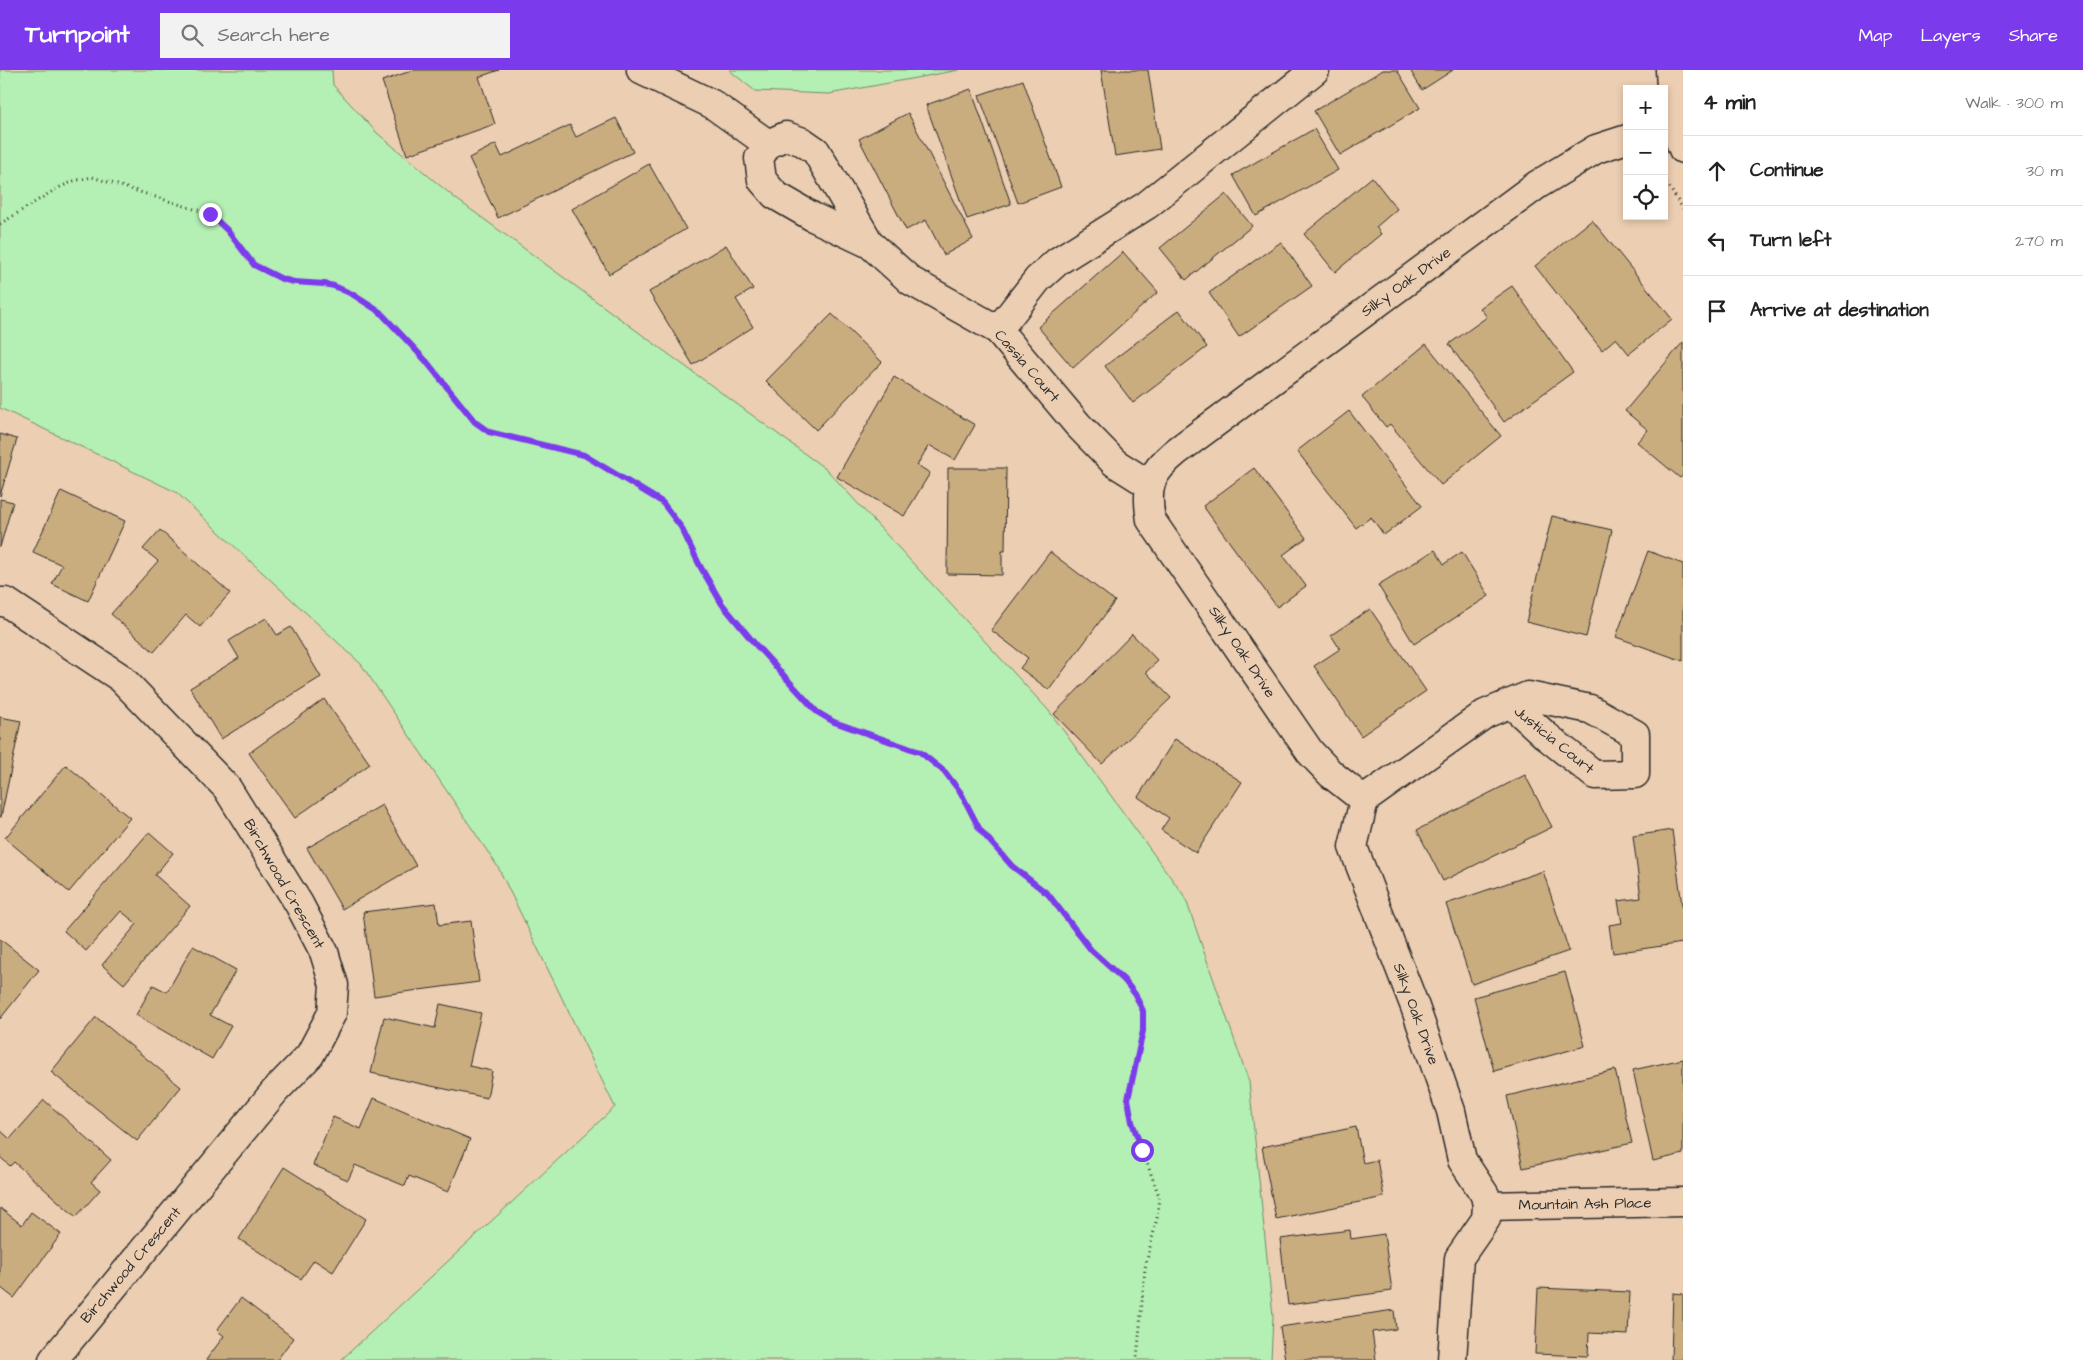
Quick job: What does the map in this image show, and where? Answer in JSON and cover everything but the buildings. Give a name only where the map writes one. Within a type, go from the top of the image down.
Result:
[{"type":"street","points":[[641,70],[712,104],[768,144]]},
{"type":"street","points":[[998,330],[1038,279],[1058,260],[1147,205],[1315,70]]},
{"type":"street","points":[[1670,70],[1669,125],[1683,149]]},
{"type":"street","name":"Cassia Court","points":[[870,244],[816,151],[803,142],[786,136],[768,144],[759,158],[762,180],[775,195],[813,217],[870,244],[911,281],[998,330],[1078,425],[1115,463],[1150,485]]},
{"type":"street","name":"Silky Oak Drive","points":[[1487,1206],[1485,1194],[1462,1160],[1448,1101],[1415,1007],[1352,847],[1364,800],[1331,774],[1310,752],[1151,520],[1147,500],[1150,485],[1159,466],[1177,451],[1537,185],[1596,150],[1623,140]]},
{"type":"street","name":"Birchwood Crescent","points":[[0,602],[6,602],[121,678],[227,788],[299,904],[324,952],[334,985],[332,1013],[310,1054],[275,1091],[53,1360]]},
{"type":"street","name":"Justicia Court","points":[[1364,800],[1485,714],[1510,703]]},
{"type":"street","name":"Mountain Ash Place","points":[[1487,1206],[1683,1202]]},
{"type":"street","points":[[1452,1360],[1459,1258],[1486,1219],[1487,1206]]},
{"type":"path","points":[[0,224],[56,189],[74,181],[92,177],[210,214],[227,230],[254,265],[282,279],[294,282],[324,284],[352,294],[380,312],[426,361],[475,422],[489,432],[584,455],[662,502],[681,527],[700,566],[722,604],[755,644],[817,712],[834,722],[920,752],[945,772],[961,793],[980,830],[1012,866],[1048,894],[1091,950],[1124,980],[1135,994],[1143,1011],[1143,1031],[1128,1099],[1132,1122],[1159,1196],[1157,1218],[1145,1268],[1137,1360]]},
{"type":"path","points":[[1668,186],[1683,210]]},
{"type":"green space","points":[[0,70],[332,70],[333,85],[377,133],[455,198],[827,470],[1049,711],[1185,897],[1249,1082],[1273,1316],[1271,1360],[341,1360],[615,1107],[498,867],[361,664],[176,492],[0,408]]},
{"type":"green space","points":[[729,70],[959,70],[829,94],[755,91]]},
{"type":"route","points":[[210,214],[227,230],[254,265],[282,279],[334,286],[352,294],[380,312],[426,361],[475,422],[489,432],[584,455],[662,502],[681,527],[700,566],[722,604],[755,644],[817,712],[834,722],[920,752],[945,772],[961,793],[980,830],[1012,866],[1048,894],[1091,950],[1124,980],[1135,994],[1143,1011],[1143,1031],[1128,1099],[1132,1122],[1142,1150]]}]
